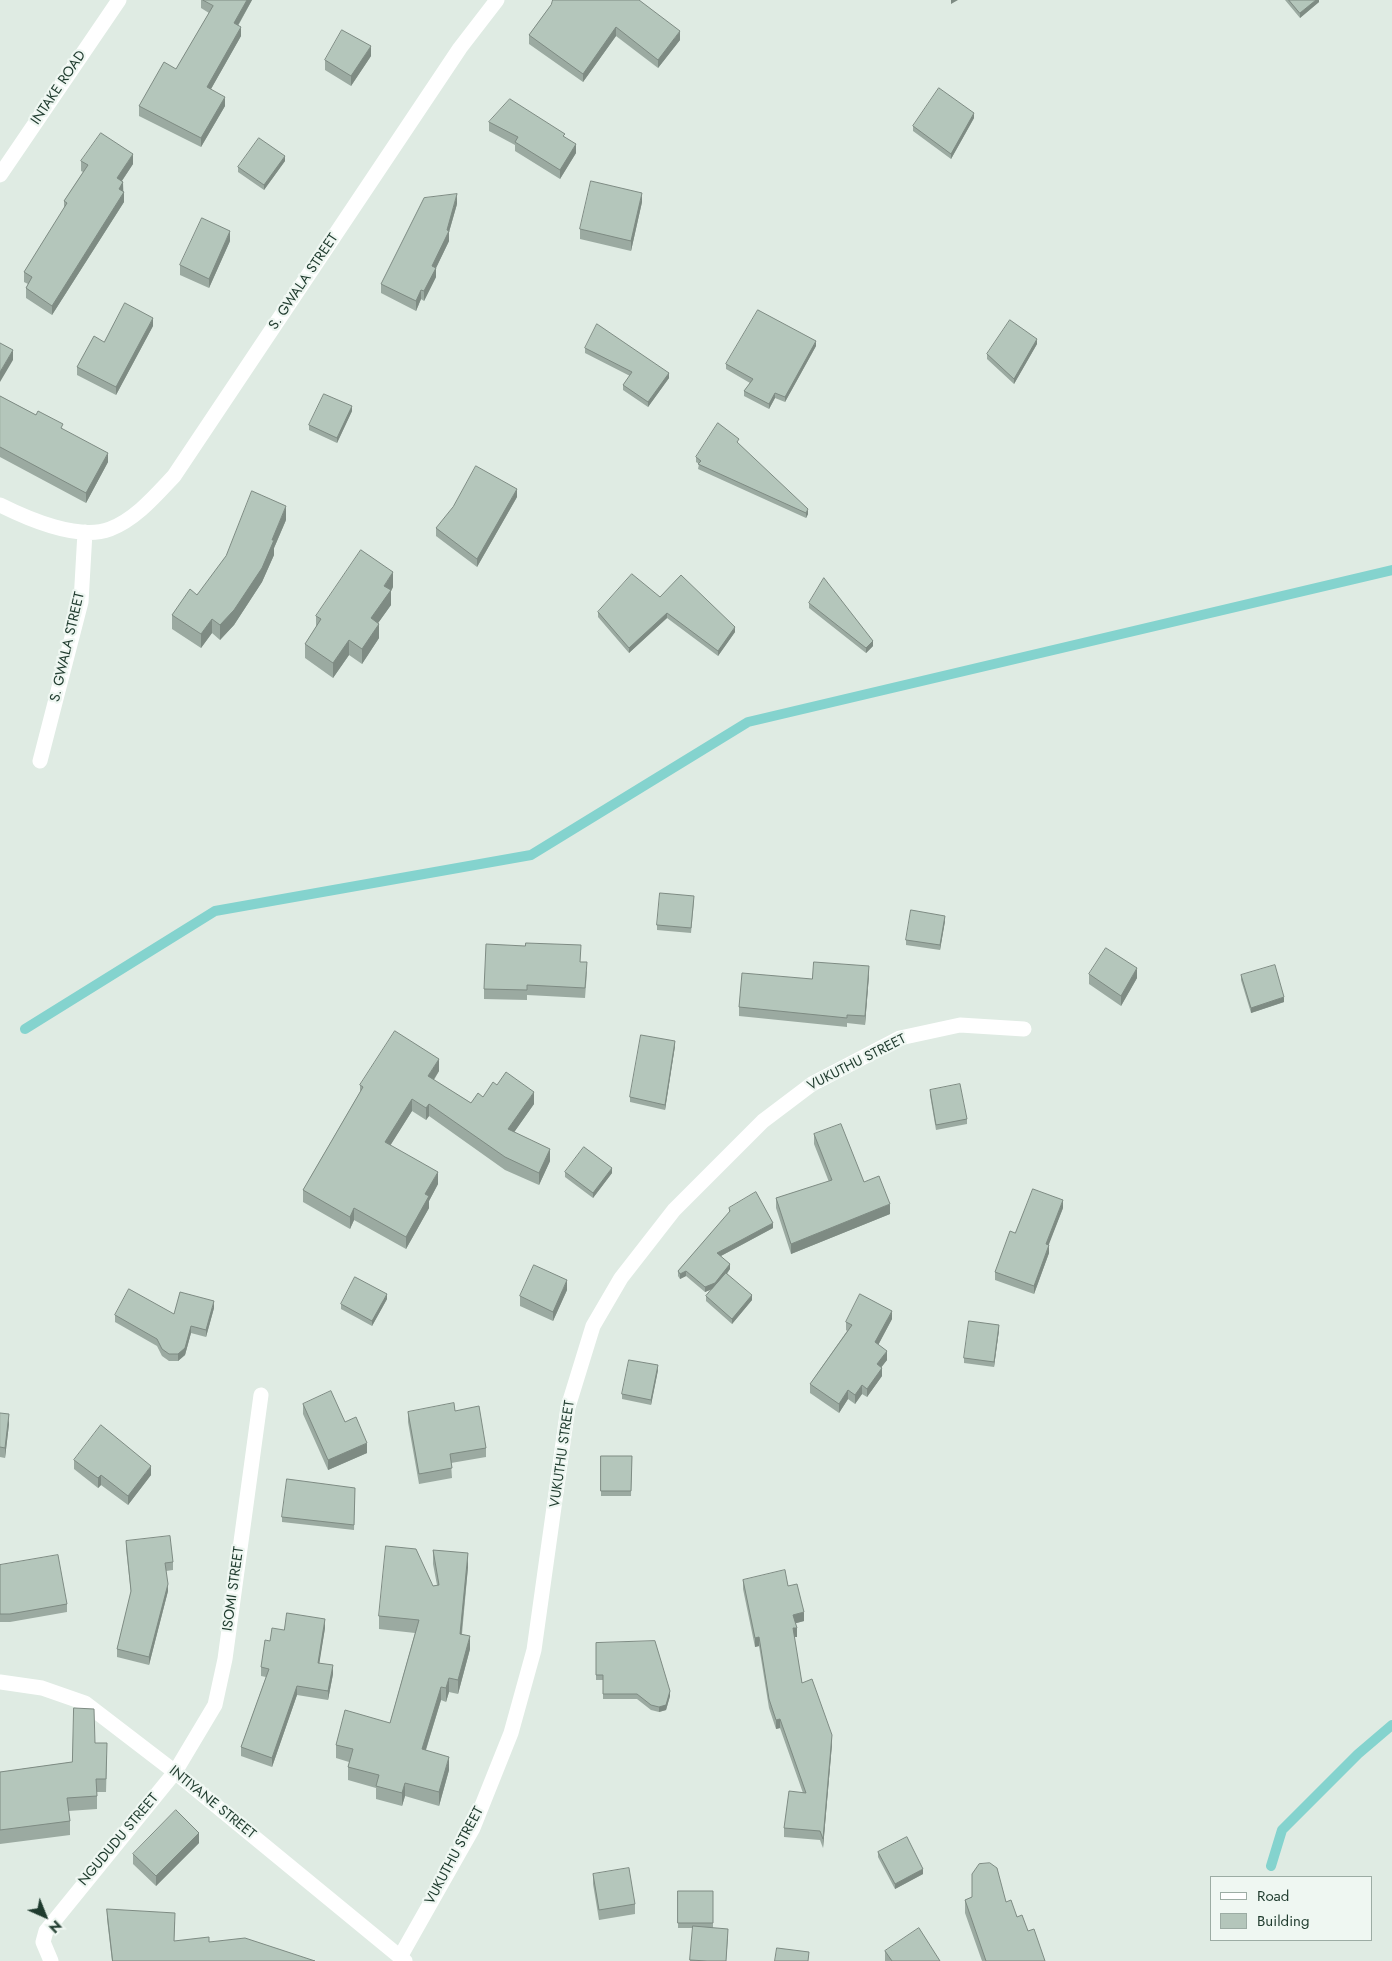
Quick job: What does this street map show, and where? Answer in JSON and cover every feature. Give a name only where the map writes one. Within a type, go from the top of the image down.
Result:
[{"type":"street","name":"INTAKE ROAD","points":[[0,175],[119,0]]},
{"type":"street","name":"S. GWALA STREET","points":[[0,505],[56,528],[85,532],[108,530],[126,520],[150,501],[174,476],[460,48],[497,0]]},
{"type":"street","name":"S. GWALA STREET","points":[[40,761],[81,602],[85,532]]},
{"type":"street","name":"VUKUTHU STREET","points":[[402,1959],[473,1828],[511,1733],[534,1650],[568,1407],[593,1326],[621,1278],[674,1210],[763,1121],[812,1084],[900,1038],[960,1025],[1024,1029]]},
{"type":"street","name":"ISOMI STREET","points":[[175,1772],[215,1705],[225,1659],[261,1395]]},
{"type":"street","name":"INTIYANE STREET","points":[[0,1682],[42,1688],[84,1703],[175,1772],[402,1959]]},
{"type":"street","name":"NGUDUDU STREET","points":[[50,1961],[43,1942],[46,1931],[175,1772]]},
{"type":"building","points":[[203,0],[247,0],[234,23],[241,27],[207,87],[225,97],[201,138],[139,106],[164,62],[176,69],[213,6]]},
{"type":"building","points":[[553,0],[639,0],[680,31],[658,60],[616,27],[583,74],[529,35]]},
{"type":"building","points":[[1289,0],[1316,0],[1300,13]]},
{"type":"building","points":[[342,30],[371,46],[351,76],[325,60]]},
{"type":"building","points":[[939,88],[974,113],[951,154],[913,126]]},
{"type":"building","points":[[510,99],[565,134],[563,136],[576,144],[560,170],[515,142],[518,137],[489,122]]},
{"type":"building","points":[[101,133],[133,154],[117,178],[123,182],[119,189],[124,192],[52,306],[26,288],[32,277],[24,272],[67,203],[64,201],[88,165],[81,161]]},
{"type":"building","points":[[259,138],[285,156],[264,185],[238,167]]},
{"type":"building","points":[[591,181],[642,193],[631,241],[580,229]]},
{"type":"building","points":[[457,194],[447,230],[449,231],[432,266],[436,268],[424,291],[421,290],[416,301],[381,284],[424,198]]},
{"type":"building","points":[[202,218],[230,231],[209,279],[180,265]]},
{"type":"building","points":[[125,303],[153,318],[116,387],[77,367],[94,336],[104,342]]},
{"type":"building","points":[[758,310],[816,341],[785,397],[775,393],[769,404],[744,391],[753,379],[726,364]]},
{"type":"building","points":[[1010,320],[1037,339],[1014,379],[987,354]]},
{"type":"building","points":[[597,324],[669,373],[648,402],[623,385],[632,372],[585,348]]},
{"type":"building","points":[[0,343],[13,350],[0,372]]},
{"type":"building","points":[[324,394],[352,406],[337,438],[309,425]]},
{"type":"building","points":[[0,396],[36,415],[38,411],[63,424],[61,428],[108,453],[86,493],[0,447]]},
{"type":"building","points":[[718,423],[739,439],[737,442],[808,509],[806,513],[698,464],[701,461],[696,457]]},
{"type":"building","points":[[476,466],[517,489],[477,559],[436,528],[453,507]]},
{"type":"building","points":[[252,491],[286,506],[272,540],[274,540],[262,568],[234,610],[220,625],[212,619],[201,634],[172,615],[190,589],[197,595],[226,556]]},
{"type":"building","points":[[361,550],[393,572],[384,586],[391,590],[371,618],[379,624],[362,649],[349,640],[333,663],[305,644],[321,619],[316,616]]},
{"type":"building","points":[[632,574],[660,597],[681,575],[735,627],[718,651],[667,613],[629,648],[598,612]]},
{"type":"building","points":[[824,578],[873,641],[866,648],[809,603]]},
{"type":"building","points":[[660,893],[694,896],[691,928],[657,925]]},
{"type":"building","points":[[911,910],[945,916],[940,945],[906,940]]},
{"type":"building","points":[[526,943],[581,945],[580,962],[587,962],[585,988],[527,985],[527,990],[484,989],[486,944],[525,946]]},
{"type":"building","points":[[1106,948],[1137,968],[1121,996],[1089,974]]},
{"type":"building","points":[[814,962],[869,966],[865,1016],[847,1015],[847,1018],[739,1007],[742,973],[812,979]]},
{"type":"building","points":[[1275,965],[1284,997],[1251,1008],[1241,975]]},
{"type":"building","points":[[395,1031],[439,1059],[428,1076],[471,1103],[478,1093],[483,1097],[493,1082],[497,1085],[506,1072],[534,1092],[508,1129],[550,1149],[539,1173],[505,1157],[429,1104],[426,1108],[412,1099],[385,1142],[438,1172],[425,1194],[429,1196],[406,1237],[354,1208],[350,1217],[303,1190],[363,1087],[360,1085]]},
{"type":"building","points":[[641,1035],[675,1041],[665,1105],[630,1097]]},
{"type":"building","points":[[960,1084],[967,1119],[936,1125],[930,1090]]},
{"type":"building","points":[[841,1124],[864,1182],[879,1176],[890,1204],[791,1244],[776,1198],[832,1180],[814,1134]]},
{"type":"building","points":[[584,1147],[612,1168],[593,1193],[565,1172]]},
{"type":"building","points":[[1033,1189],[1063,1200],[1046,1244],[1049,1245],[1034,1286],[995,1272],[1010,1231],[1015,1233]]},
{"type":"building","points":[[756,1192],[773,1223],[717,1253],[730,1264],[715,1283],[705,1287],[686,1271],[680,1274],[678,1271],[730,1211],[729,1208]]},
{"type":"building","points":[[534,1265],[567,1280],[553,1312],[520,1296]]},
{"type":"building","points":[[726,1273],[752,1295],[732,1319],[706,1296]]},
{"type":"building","points":[[355,1277],[387,1294],[372,1321],[341,1304]]},
{"type":"building","points":[[129,1289],[174,1314],[180,1292],[214,1301],[206,1330],[191,1326],[185,1348],[178,1354],[169,1354],[162,1349],[157,1339],[115,1315]]},
{"type":"building","points":[[860,1294],[892,1311],[875,1342],[887,1351],[877,1364],[882,1368],[867,1389],[862,1385],[855,1395],[848,1390],[839,1404],[810,1384],[852,1325],[846,1322]]},
{"type":"building","points":[[969,1321],[999,1325],[994,1362],[964,1358]]},
{"type":"building","points":[[629,1360],[658,1365],[651,1400],[622,1394]]},
{"type":"building","points":[[331,1391],[345,1422],[356,1417],[367,1443],[328,1460],[303,1404]]},
{"type":"building","points":[[454,1403],[455,1411],[479,1406],[486,1448],[450,1454],[452,1468],[419,1474],[408,1412]]},
{"type":"building","points":[[0,1413],[9,1414],[5,1448],[0,1447]]},
{"type":"building","points":[[101,1425],[151,1466],[128,1496],[101,1475],[98,1478],[74,1460]]},
{"type":"building","points":[[601,1456],[632,1456],[631,1491],[601,1491]]},
{"type":"building","points":[[287,1479],[355,1488],[354,1525],[282,1517]]},
{"type":"building","points":[[170,1536],[173,1562],[165,1563],[168,1584],[149,1657],[117,1649],[131,1591],[126,1541]]},
{"type":"building","points":[[386,1546],[416,1549],[433,1586],[439,1585],[433,1550],[468,1553],[460,1634],[470,1636],[458,1680],[449,1678],[446,1688],[441,1687],[422,1749],[449,1757],[439,1792],[405,1783],[402,1793],[376,1786],[379,1775],[348,1767],[353,1749],[336,1745],[345,1710],[390,1723],[419,1620],[379,1616]]},
{"type":"building","points":[[58,1555],[67,1604],[0,1614],[0,1565]]},
{"type":"building","points":[[785,1570],[788,1586],[797,1584],[804,1612],[793,1615],[797,1628],[793,1628],[802,1683],[812,1679],[832,1735],[823,1839],[820,1831],[784,1828],[789,1791],[806,1793],[780,1719],[776,1720],[769,1699],[759,1637],[755,1638],[743,1580]]},
{"type":"building","points":[[287,1613],[325,1619],[318,1663],[333,1665],[328,1691],[297,1686],[272,1758],[241,1747],[269,1669],[261,1667],[265,1640],[270,1641],[272,1628],[284,1630]]},
{"type":"building","points":[[655,1641],[670,1691],[666,1705],[659,1707],[651,1705],[637,1694],[603,1694],[603,1675],[596,1675],[596,1643]]},
{"type":"building","points":[[74,1708],[94,1709],[95,1743],[107,1743],[106,1779],[96,1779],[97,1796],[67,1798],[70,1821],[0,1830],[0,1772],[72,1762]]},
{"type":"building","points":[[176,1810],[199,1833],[156,1876],[133,1854]]},
{"type":"building","points":[[907,1837],[923,1869],[895,1884],[878,1852]]},
{"type":"building","points":[[990,1863],[997,1868],[1006,1902],[1011,1900],[1017,1917],[1022,1915],[1028,1931],[1034,1929],[1045,1961],[986,1961],[965,1900],[972,1897],[972,1874],[979,1864]]},
{"type":"building","points":[[629,1868],[635,1904],[599,1910],[593,1874]]},
{"type":"building","points":[[678,1891],[713,1891],[713,1923],[678,1923]]},
{"type":"building","points":[[107,1909],[175,1913],[174,1941],[209,1937],[209,1942],[245,1938],[315,1961],[113,1961]]},
{"type":"building","points":[[693,1926],[728,1929],[726,1961],[690,1960]]},
{"type":"building","points":[[919,1928],[940,1961],[892,1961],[885,1951]]},
{"type":"building","points":[[777,1948],[809,1952],[808,1961],[775,1961]]},
{"type":"waterway","points":[[25,1029],[215,911],[531,855],[748,722],[1392,570]]},
{"type":"waterway","points":[[1271,1866],[1282,1830],[1358,1754],[1392,1725]]}]
